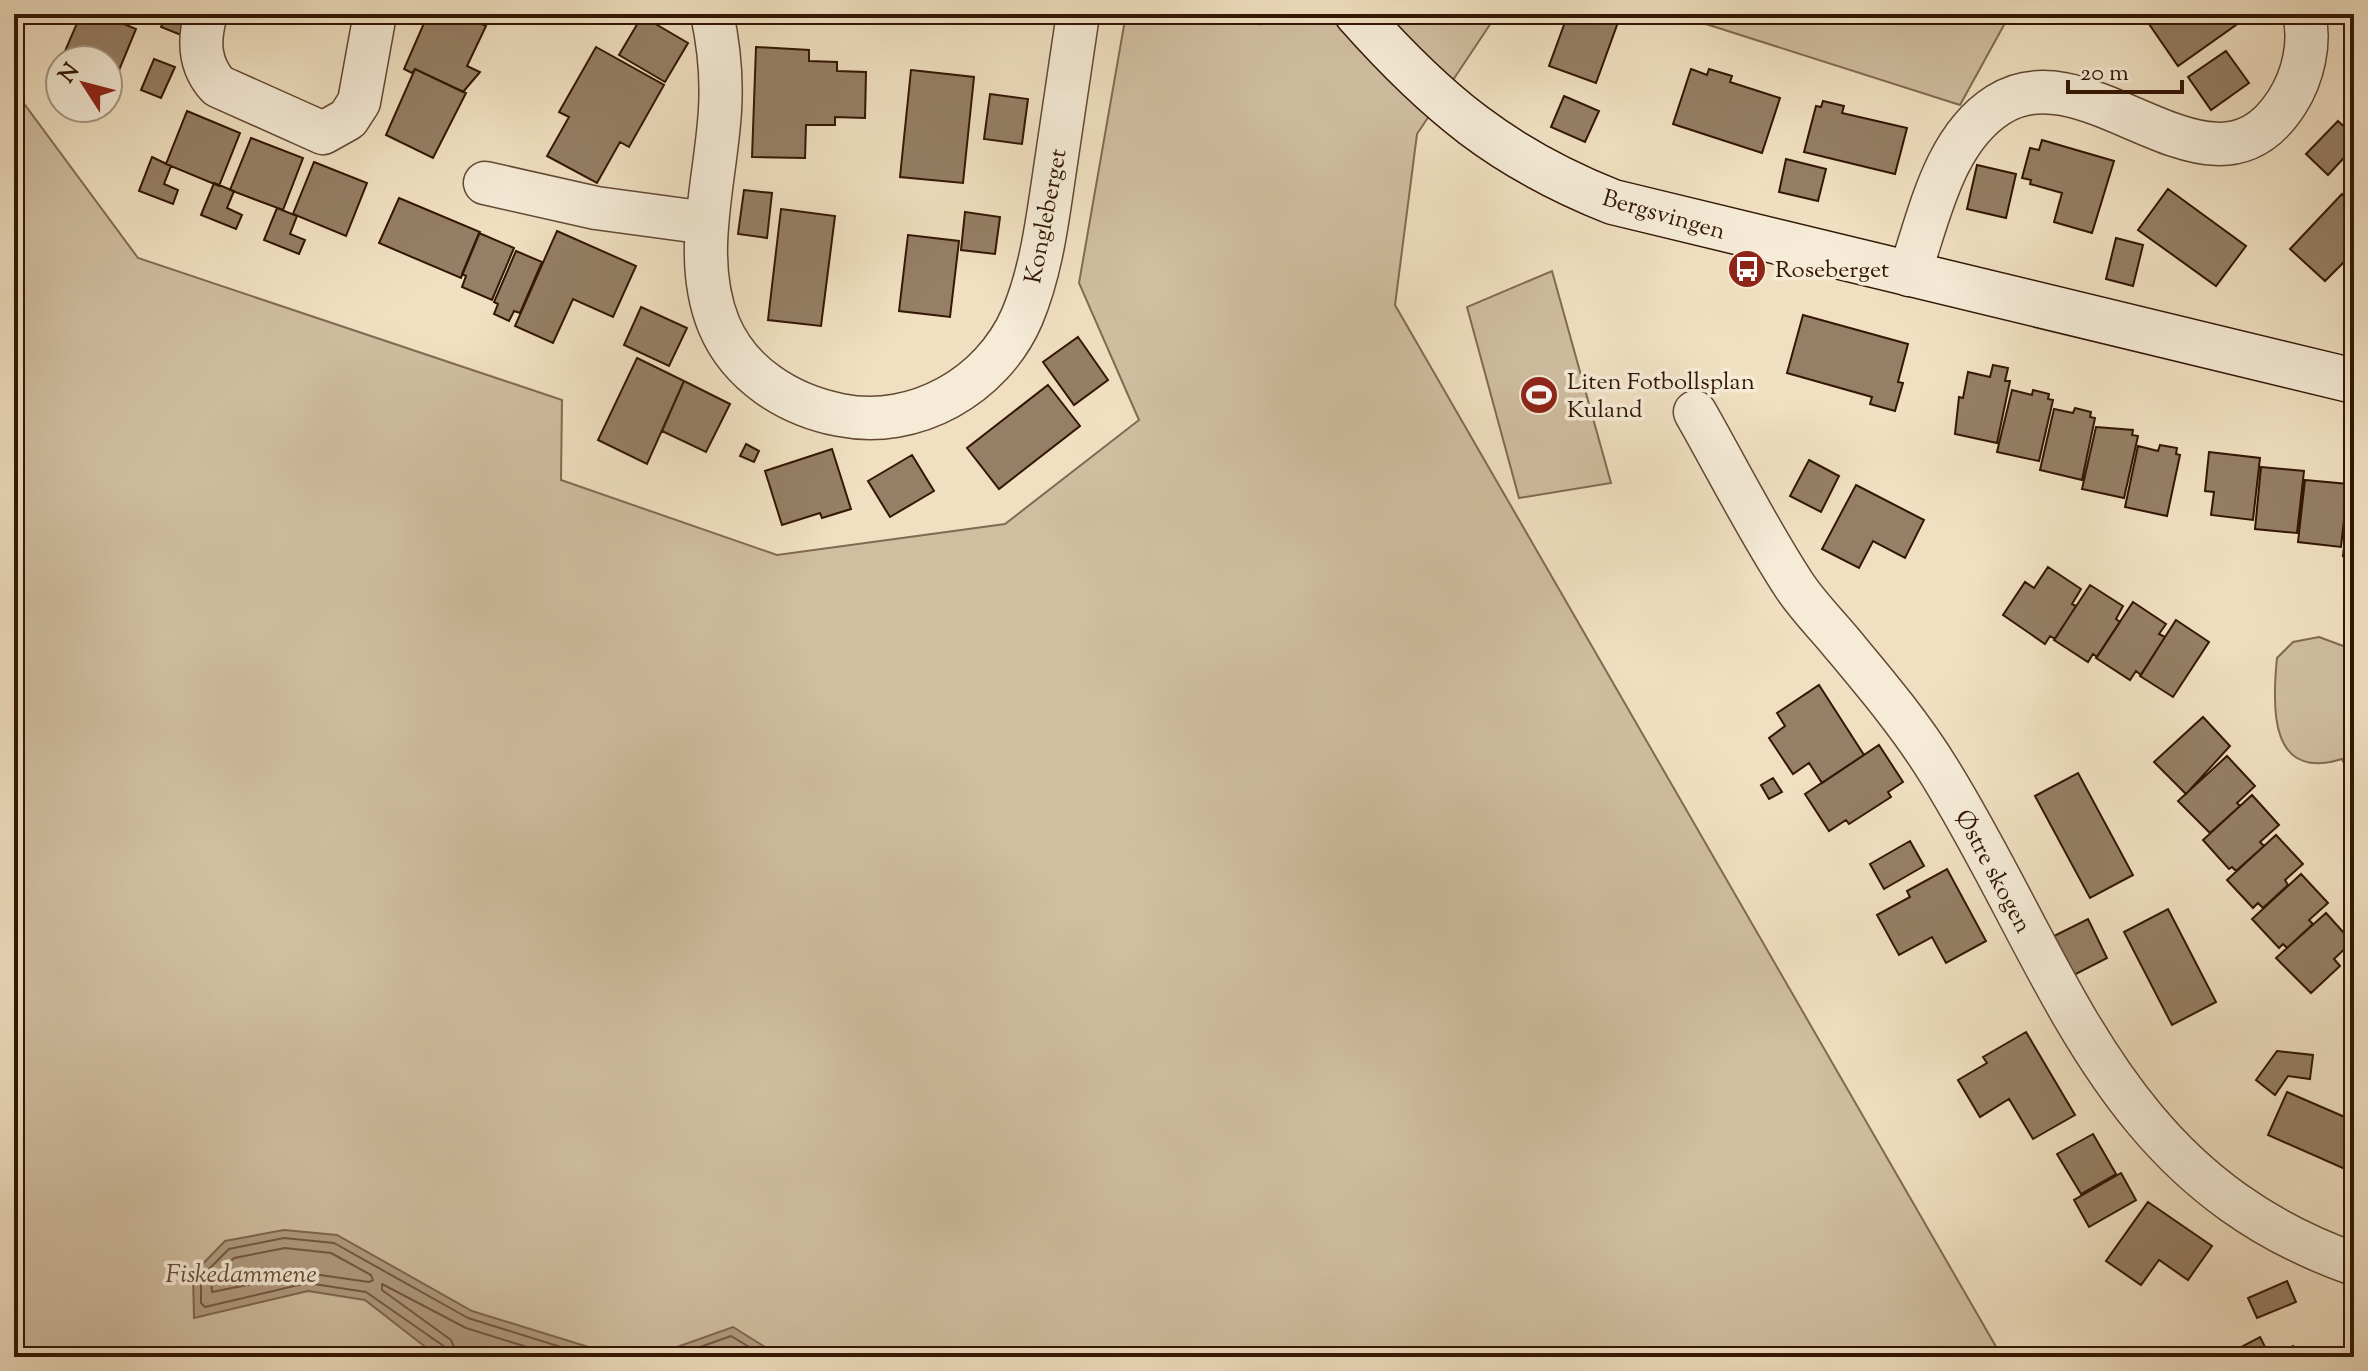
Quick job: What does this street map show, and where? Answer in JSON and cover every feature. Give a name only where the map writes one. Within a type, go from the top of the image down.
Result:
[{"type":"street","points":[[206,14],[200,42],[207,73],[218,86],[323,133],[348,119],[359,102],[375,14]]},
{"type":"street","name":"Kongleberget","points":[[712,14],[721,71],[707,223],[708,294],[720,327],[744,363],[783,396],[824,412],[866,418],[917,412],[964,389],[1006,348],[1035,283],[1078,14]]},
{"type":"street","name":"Bergsvingen","points":[[1357,14],[1431,92],[1477,131],[1541,171],[1613,202],[2354,381]]},
{"type":"street","points":[[1909,275],[1950,162],[1979,121],[1998,104],[2042,90],[2083,98],[2188,140],[2235,141],[2260,132],[2274,121],[2295,89],[2306,45],[2304,14]]},
{"type":"street","points":[[485,183],[596,208],[707,223]]},
{"type":"street","name":"Østre skogen","points":[[1695,412],[1795,587],[1907,724],[1939,771],[2084,1037],[2115,1085],[2184,1165],[2232,1203],[2279,1231],[2354,1264]]},
{"type":"shaded area","points":[[1126,14],[1497,14],[1417,134],[1395,305],[2002,1357],[14,1357],[14,90],[138,258],[562,400],[561,480],[777,555],[1005,524],[1139,420],[1079,283]]},
{"type":"shaded area","points":[[1695,14],[2010,14],[1960,105],[1706,24]]},
{"type":"shaded area","name":"Liten Fotbollsplan Kuland","points":[[1552,271],[1611,483],[1519,498],[1467,307]]},
{"type":"shaded area","points":[[2319,637],[2354,650],[2354,771],[2350,776],[2342,759],[2318,763],[2300,760],[2288,750],[2280,736],[2275,698],[2277,658],[2293,642]]},
{"type":"water","name":"Fiskedammene","points":[[284,1230],[337,1235],[472,1311],[611,1354],[663,1352],[733,1327],[781,1357],[447,1357],[424,1346],[365,1300],[308,1291],[194,1318],[193,1274],[225,1241]]},
{"type":"building","points":[[81,14],[100,14],[136,29],[124,58],[124,44],[68,44]]},
{"type":"building","points":[[167,14],[190,14],[181,35],[161,27]]},
{"type":"building","points":[[428,14],[460,14],[486,26],[467,66],[480,72],[463,92],[415,69],[412,73],[404,69]]},
{"type":"building","points":[[1250,14],[1270,14],[1260,24]]},
{"type":"building","points":[[1568,14],[1621,14],[1596,83],[1549,66]]},
{"type":"building","points":[[2163,14],[2250,15],[2178,66],[2149,24]]},
{"type":"building","points":[[642,16],[688,43],[665,82],[619,55]]},
{"type":"building","points":[[596,47],[664,85],[629,147],[620,142],[597,183],[547,156],[569,117],[559,112]]},
{"type":"building","points":[[756,47],[809,50],[809,61],[837,62],[837,71],[866,72],[865,118],[835,117],[835,125],[806,125],[805,158],[752,157]]},
{"type":"building","points":[[2226,51],[2249,83],[2211,110],[2188,77]]},
{"type":"building","points":[[154,59],[175,67],[161,98],[141,90]]},
{"type":"building","points":[[415,69],[466,93],[433,158],[386,135]]},
{"type":"building","points":[[1691,69],[1707,75],[1709,69],[1732,76],[1730,82],[1780,98],[1762,153],[1673,124]]},
{"type":"building","points":[[911,70],[974,77],[963,183],[900,177]]},
{"type":"building","points":[[990,94],[1028,99],[1022,144],[984,139]]},
{"type":"building","points":[[1564,96],[1599,111],[1585,142],[1551,127]]},
{"type":"building","points":[[1823,101],[1844,106],[1842,113],[1907,128],[1895,174],[1804,152],[1816,106],[1821,107]]},
{"type":"building","points":[[187,111],[240,133],[219,186],[166,164]]},
{"type":"building","points":[[2338,121],[2354,136],[2354,147],[2328,175],[2306,154]]},
{"type":"building","points":[[251,138],[303,158],[283,210],[230,190]]},
{"type":"building","points":[[2042,140],[2114,161],[2092,233],[2054,222],[2062,193],[2030,184],[2031,180],[2022,178],[2030,148],[2039,150]]},
{"type":"building","points":[[152,157],[171,166],[164,184],[178,190],[173,204],[139,191]]},
{"type":"building","points":[[1786,159],[1826,169],[1818,201],[1779,192]]},
{"type":"building","points":[[314,162],[367,183],[346,236],[293,214]]},
{"type":"building","points":[[1977,165],[2016,174],[2006,218],[1967,209]]},
{"type":"building","points":[[214,183],[234,191],[227,208],[242,215],[236,229],[201,215]]},
{"type":"building","points":[[2168,189],[2246,246],[2216,286],[2138,230]]},
{"type":"building","points":[[744,190],[772,193],[767,238],[738,234]]},
{"type":"building","points":[[2342,194],[2354,206],[2354,270],[2345,261],[2325,281],[2290,249]]},
{"type":"building","points":[[399,198],[480,232],[461,278],[379,243]]},
{"type":"building","points":[[277,208],[297,216],[290,234],[305,240],[299,254],[264,240]]},
{"type":"building","points":[[781,209],[835,216],[821,326],[768,320]]},
{"type":"building","points":[[965,212],[1000,217],[995,254],[961,250]]},
{"type":"building","points":[[557,231],[636,266],[613,317],[573,299],[553,343],[515,326]]},
{"type":"building","points":[[479,233],[514,248],[492,300],[462,287],[466,276],[462,274]]},
{"type":"building","points":[[908,235],[959,241],[950,317],[899,311]]},
{"type":"building","points":[[2116,238],[2143,245],[2133,286],[2106,279]]},
{"type":"building","points":[[516,251],[542,262],[520,313],[514,311],[509,321],[494,314],[498,304],[494,302]]},
{"type":"building","points":[[641,307],[687,328],[669,366],[624,345]]},
{"type":"building","points":[[1803,315],[1908,344],[1898,382],[1903,383],[1895,411],[1870,404],[1872,397],[1787,373]]},
{"type":"building","points":[[1078,337],[1108,380],[1074,405],[1043,362]]},
{"type":"building","points":[[637,358],[684,381],[647,464],[598,440]]},
{"type":"building","points":[[1993,365],[2008,368],[2005,381],[2010,381],[1997,443],[1955,434],[1959,397],[1963,398],[1968,372],[1990,377]]},
{"type":"building","points":[[684,381],[730,404],[706,452],[662,431]]},
{"type":"building","points":[[1048,385],[1080,426],[999,489],[967,448]]},
{"type":"building","points":[[2012,390],[2032,395],[2033,390],[2049,394],[2048,399],[2053,400],[2039,461],[1997,452]]},
{"type":"building","points":[[2075,408],[2091,412],[2090,417],[2095,418],[2082,480],[2040,470],[2054,409],[2073,413]]},
{"type":"building","points":[[2096,427],[2133,430],[2132,435],[2138,436],[2124,498],[2082,489]]},
{"type":"building","points":[[746,444],[759,451],[754,462],[740,456]]},
{"type":"building","points":[[2160,445],[2177,448],[2176,454],[2180,455],[2167,516],[2125,507],[2138,446],[2158,451]]},
{"type":"building","points":[[832,449],[851,509],[822,518],[820,513],[782,525],[765,471]]},
{"type":"building","points":[[2209,452],[2260,458],[2253,520],[2211,515],[2214,492],[2205,491]]},
{"type":"building","points":[[912,455],[934,491],[890,517],[868,481]]},
{"type":"building","points":[[1809,460],[1839,476],[1821,512],[1790,496]]},
{"type":"building","points":[[2261,467],[2304,471],[2297,533],[2255,529]]},
{"type":"building","points":[[2305,480],[2348,484],[2341,547],[2298,542]]},
{"type":"building","points":[[1856,485],[1924,520],[1905,558],[1873,541],[1859,568],[1822,549]]},
{"type":"building","points":[[2350,493],[2354,494],[2354,557],[2343,556]]},
{"type":"building","points":[[2048,567],[2081,589],[2072,604],[2076,606],[2055,639],[2050,636],[2045,644],[2003,615],[2025,582],[2034,588]]},
{"type":"building","points":[[2090,585],[2123,606],[2116,619],[2120,622],[2097,657],[2093,654],[2088,662],[2054,640]]},
{"type":"building","points":[[2133,602],[2166,624],[2159,634],[2165,637],[2141,675],[2136,671],[2130,680],[2096,658]]},
{"type":"building","points":[[2176,620],[2209,642],[2173,697],[2140,676]]},
{"type":"building","points":[[1819,685],[1864,755],[1822,783],[1809,763],[1793,774],[1769,738],[1785,726],[1777,713]]},
{"type":"building","points":[[2203,717],[2230,746],[2186,794],[2154,762]]},
{"type":"building","points":[[1879,745],[1903,782],[1888,792],[1891,797],[1849,824],[1846,820],[1829,831],[1805,794]]},
{"type":"building","points":[[2227,756],[2255,786],[2237,803],[2240,806],[2210,833],[2178,801]]},
{"type":"building","points":[[2078,773],[2133,875],[2090,898],[2035,796]]},
{"type":"building","points":[[1773,778],[1782,792],[1769,799],[1761,785]]},
{"type":"building","points":[[2252,795],[2279,825],[2260,842],[2264,846],[2236,871],[2232,867],[2229,869],[2203,840]]},
{"type":"building","points":[[2276,835],[2303,864],[2285,880],[2288,885],[2263,908],[2258,903],[2253,908],[2227,880]]},
{"type":"building","points":[[1910,841],[1924,866],[1884,889],[1870,864]]},
{"type":"building","points":[[1947,869],[1986,941],[1946,963],[1932,937],[1899,955],[1877,915],[1910,897],[1907,891]]},
{"type":"building","points":[[2301,874],[2328,903],[2309,920],[2313,924],[2287,948],[2283,944],[2279,948],[2252,919]]},
{"type":"building","points":[[2168,909],[2216,1002],[2172,1025],[2124,932]]},
{"type":"building","points":[[2326,913],[2352,942],[2334,959],[2340,966],[2311,993],[2276,958]]},
{"type":"building","points":[[2088,919],[2107,958],[2074,975],[2054,936]]},
{"type":"building","points":[[2026,1032],[2075,1115],[2033,1139],[2009,1099],[1980,1117],[1958,1080],[1987,1063],[1983,1057]]},
{"type":"building","points":[[2277,1051],[2313,1055],[2310,1079],[2288,1076],[2275,1095],[2256,1080]]},
{"type":"building","points":[[2287,1092],[2354,1121],[2354,1173],[2268,1135]]},
{"type":"building","points":[[2093,1134],[2116,1174],[2081,1194],[2057,1154]]},
{"type":"building","points":[[2121,1173],[2136,1200],[2089,1227],[2074,1200]]},
{"type":"building","points":[[2148,1202],[2212,1246],[2188,1280],[2159,1260],[2141,1285],[2106,1261]]},
{"type":"building","points":[[2287,1281],[2296,1302],[2257,1318],[2248,1298]]},
{"type":"building","points":[[2260,1337],[2270,1357],[2227,1357],[2226,1355]]},
{"type":"building","points":[[2293,1346],[2299,1357],[2271,1357]]},
{"type":"place","name":"Roseberget","points":[[1747,269]]},
{"type":"place","name":"Liten Fotbollsplan Kuland","points":[[1539,395]]}]
